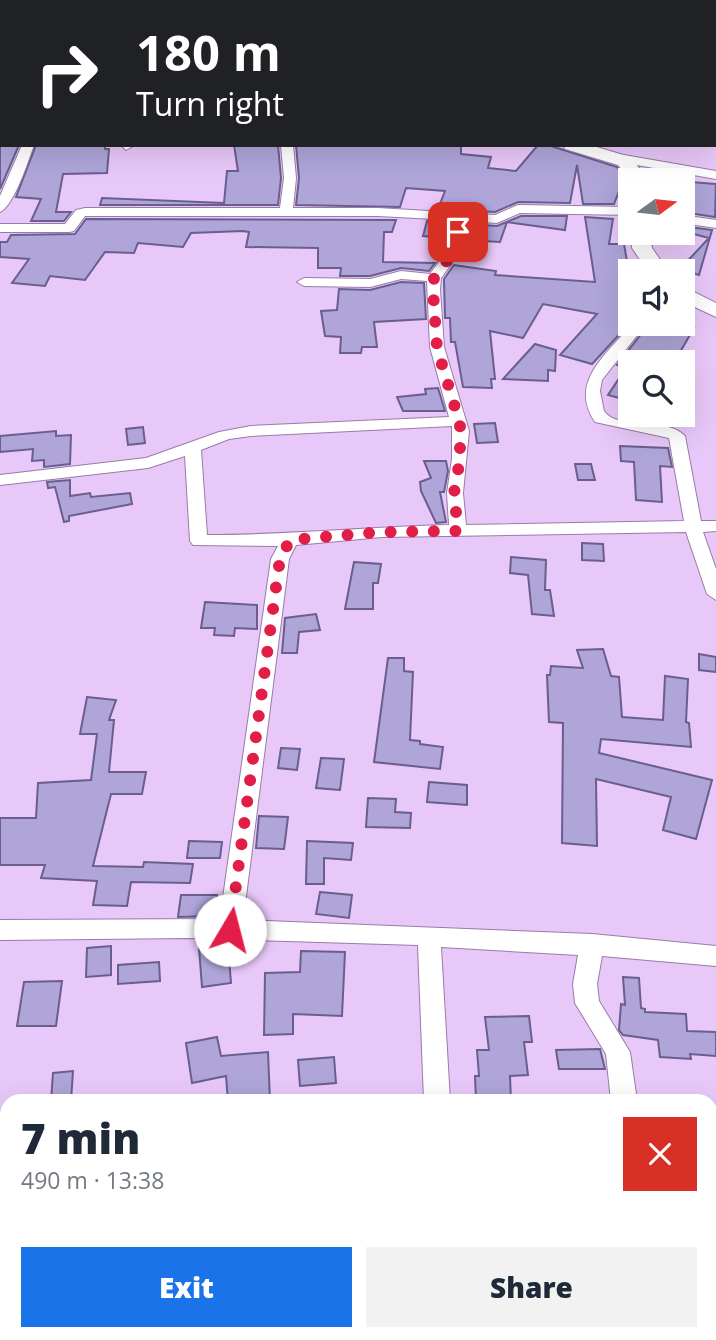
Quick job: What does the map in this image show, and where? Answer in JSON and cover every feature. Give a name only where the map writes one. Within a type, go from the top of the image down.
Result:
[{"type":"street","points":[[0,208],[27,147]]},
{"type":"street","points":[[286,213],[290,178],[287,147]]},
{"type":"street","points":[[578,147],[618,158],[642,157],[716,175]]},
{"type":"street","points":[[618,158],[631,168]]},
{"type":"street","points":[[0,228],[69,228],[80,213],[85,212],[378,212],[502,219],[518,209],[618,211]]},
{"type":"street","points":[[458,531],[454,512],[460,459],[459,421],[437,348],[434,278],[454,251],[461,218]]},
{"type":"street","points":[[695,221],[716,224]]},
{"type":"street","points":[[304,282],[370,283],[401,275],[434,278]]},
{"type":"street","points":[[695,299],[716,311]]},
{"type":"street","points":[[629,336],[592,384],[596,411],[605,421],[670,432],[677,436],[693,527],[716,594]]},
{"type":"street","points":[[0,480],[156,461],[225,435],[251,430],[459,421]]},
{"type":"street","points":[[193,448],[199,541],[290,540],[382,532],[716,526]]},
{"type":"street","points":[[230,930],[280,559],[290,540]]},
{"type":"street","points":[[0,930],[71,927],[429,937],[593,944],[716,956]]},
{"type":"street","points":[[429,937],[437,1094]]},
{"type":"street","points":[[593,944],[585,984],[587,1003],[618,1052],[623,1094]]},
{"type":"building","points":[[0,147],[18,147],[0,189]]},
{"type":"building","points":[[35,147],[109,149],[107,173],[63,174],[56,212],[71,212],[64,221],[31,221],[41,199],[16,197]]},
{"type":"building","points":[[234,147],[278,147],[281,178],[278,205],[100,205],[102,198],[224,203],[227,171],[238,171]]},
{"type":"building","points":[[296,147],[461,147],[461,154],[491,157],[488,168],[516,171],[536,147],[554,147],[618,168],[618,194],[614,204],[583,204],[577,165],[570,203],[518,202],[495,212],[438,209],[445,191],[406,188],[400,207],[296,205],[299,178]]},
{"type":"building","points":[[695,182],[716,184],[715,217],[695,214]]},
{"type":"building","points":[[521,216],[567,216],[565,230],[507,222],[500,242],[466,240],[469,224],[497,226]]},
{"type":"building","points":[[585,217],[613,219],[609,244],[624,245],[627,259],[618,259],[618,336],[592,364],[560,355],[597,314],[543,304],[523,338],[490,331],[495,379],[491,379],[492,388],[463,387],[455,342],[451,342],[450,318],[445,318],[444,279],[454,265],[496,271],[495,275],[595,282]]},
{"type":"building","points":[[86,219],[396,220],[392,232],[384,232],[383,262],[435,263],[429,271],[401,268],[370,276],[340,276],[341,268],[318,268],[318,248],[246,247],[249,232],[243,231],[191,233],[183,247],[138,243],[134,253],[105,252],[85,280],[50,276],[45,286],[12,283],[29,259],[0,257],[0,242],[7,242],[11,235],[75,234]]},
{"type":"building","points":[[427,221],[451,222],[447,238],[423,236]]},
{"type":"building","points":[[695,228],[712,230],[699,275],[695,274],[695,259],[689,259],[709,238],[695,234]]},
{"type":"building","points":[[401,282],[424,283],[426,319],[374,322],[377,347],[362,347],[361,353],[340,353],[341,337],[325,336],[321,311],[337,310],[339,289],[370,290]]},
{"type":"building","points":[[640,336],[689,336],[681,350],[629,350]]},
{"type":"building","points":[[535,344],[556,350],[555,371],[548,370],[548,381],[503,379]]},
{"type":"building","points":[[618,380],[618,398],[608,395]]},
{"type":"building","points":[[438,388],[445,411],[403,411],[397,397],[426,394],[425,389]]},
{"type":"building","points":[[495,423],[498,442],[477,443],[474,424]]},
{"type":"building","points":[[143,427],[145,443],[128,445],[126,429]]},
{"type":"building","points":[[56,431],[56,436],[71,435],[70,464],[44,467],[44,460],[32,461],[33,449],[0,452],[0,436]]},
{"type":"building","points":[[620,446],[668,448],[672,467],[660,466],[662,502],[636,500],[634,462],[621,461]]},
{"type":"building","points":[[424,461],[446,461],[448,471],[444,492],[440,492],[446,522],[436,523],[421,491],[420,482],[431,478]]},
{"type":"building","points":[[575,464],[591,464],[595,480],[578,480]]},
{"type":"building","points":[[70,480],[70,496],[130,493],[132,504],[69,516],[69,521],[64,522],[55,487],[48,488],[47,482]]},
{"type":"building","points":[[582,543],[603,544],[604,561],[582,560]]},
{"type":"building","points":[[511,557],[546,560],[545,590],[550,590],[554,616],[532,614],[528,575],[510,573]]},
{"type":"building","points":[[354,562],[381,564],[378,583],[373,583],[373,609],[345,609]]},
{"type":"building","points":[[205,602],[257,605],[257,629],[235,628],[234,636],[214,635],[215,628],[201,628]]},
{"type":"building","points":[[316,614],[320,630],[299,632],[297,653],[282,653],[285,618]]},
{"type":"building","points":[[603,649],[611,676],[619,677],[622,717],[663,720],[665,676],[688,679],[686,722],[689,723],[691,747],[601,739],[599,753],[712,780],[696,839],[663,830],[671,797],[596,779],[597,846],[562,843],[563,723],[549,722],[547,675],[550,675],[551,666],[583,668],[577,650]]},
{"type":"building","points":[[699,654],[716,657],[716,672],[699,670]]},
{"type":"building","points":[[388,658],[404,658],[404,671],[413,672],[410,740],[443,747],[440,769],[374,762]]},
{"type":"building","points":[[87,697],[116,700],[109,720],[114,720],[109,772],[146,772],[142,794],[111,794],[93,866],[143,867],[144,862],[193,864],[190,883],[131,882],[127,906],[93,905],[97,881],[41,878],[45,865],[0,865],[0,818],[36,818],[38,783],[91,780],[97,734],[80,734]]},
{"type":"building","points":[[281,748],[300,749],[297,770],[278,768]]},
{"type":"building","points":[[321,758],[344,759],[340,790],[316,788]]},
{"type":"building","points":[[429,782],[467,785],[467,805],[427,802]]},
{"type":"building","points":[[368,798],[396,799],[395,812],[411,813],[410,828],[366,827]]},
{"type":"building","points":[[259,816],[288,817],[284,849],[256,848]]},
{"type":"building","points":[[189,841],[222,842],[220,858],[187,858]]},
{"type":"building","points":[[307,841],[353,843],[351,860],[324,858],[324,884],[306,884]]},
{"type":"building","points":[[320,892],[352,895],[349,918],[316,914]]},
{"type":"building","points":[[181,895],[217,895],[214,916],[178,917]]},
{"type":"building","points":[[228,945],[231,983],[202,987],[199,948]]},
{"type":"building","points":[[111,946],[111,975],[86,977],[87,948]]},
{"type":"building","points":[[301,951],[345,952],[342,1016],[293,1014],[293,1034],[264,1035],[265,973],[300,972]]},
{"type":"building","points":[[159,962],[160,981],[118,984],[118,965]]},
{"type":"building","points":[[623,977],[639,978],[641,1008],[645,1009],[645,1012],[686,1014],[687,1031],[716,1032],[716,1056],[690,1054],[691,1059],[660,1057],[658,1040],[623,1035],[619,1030],[621,1004],[625,1005]]},
{"type":"building","points":[[62,981],[56,1026],[17,1026],[24,982]]},
{"type":"building","points":[[529,1016],[532,1042],[524,1042],[528,1075],[510,1076],[511,1094],[476,1094],[475,1076],[479,1076],[477,1050],[489,1050],[485,1017]]},
{"type":"building","points":[[217,1037],[221,1056],[268,1052],[270,1094],[227,1094],[226,1076],[192,1083],[186,1043]]},
{"type":"building","points":[[600,1049],[605,1069],[559,1069],[556,1050]]},
{"type":"building","points":[[334,1057],[336,1083],[300,1086],[298,1060]]},
{"type":"building","points":[[73,1071],[71,1094],[52,1094],[53,1073]]},
{"type":"route","points":[[230,930],[280,559],[290,540],[382,532],[458,531],[454,493],[460,459],[461,431],[438,355],[433,290],[434,278],[454,251],[458,232]]}]
